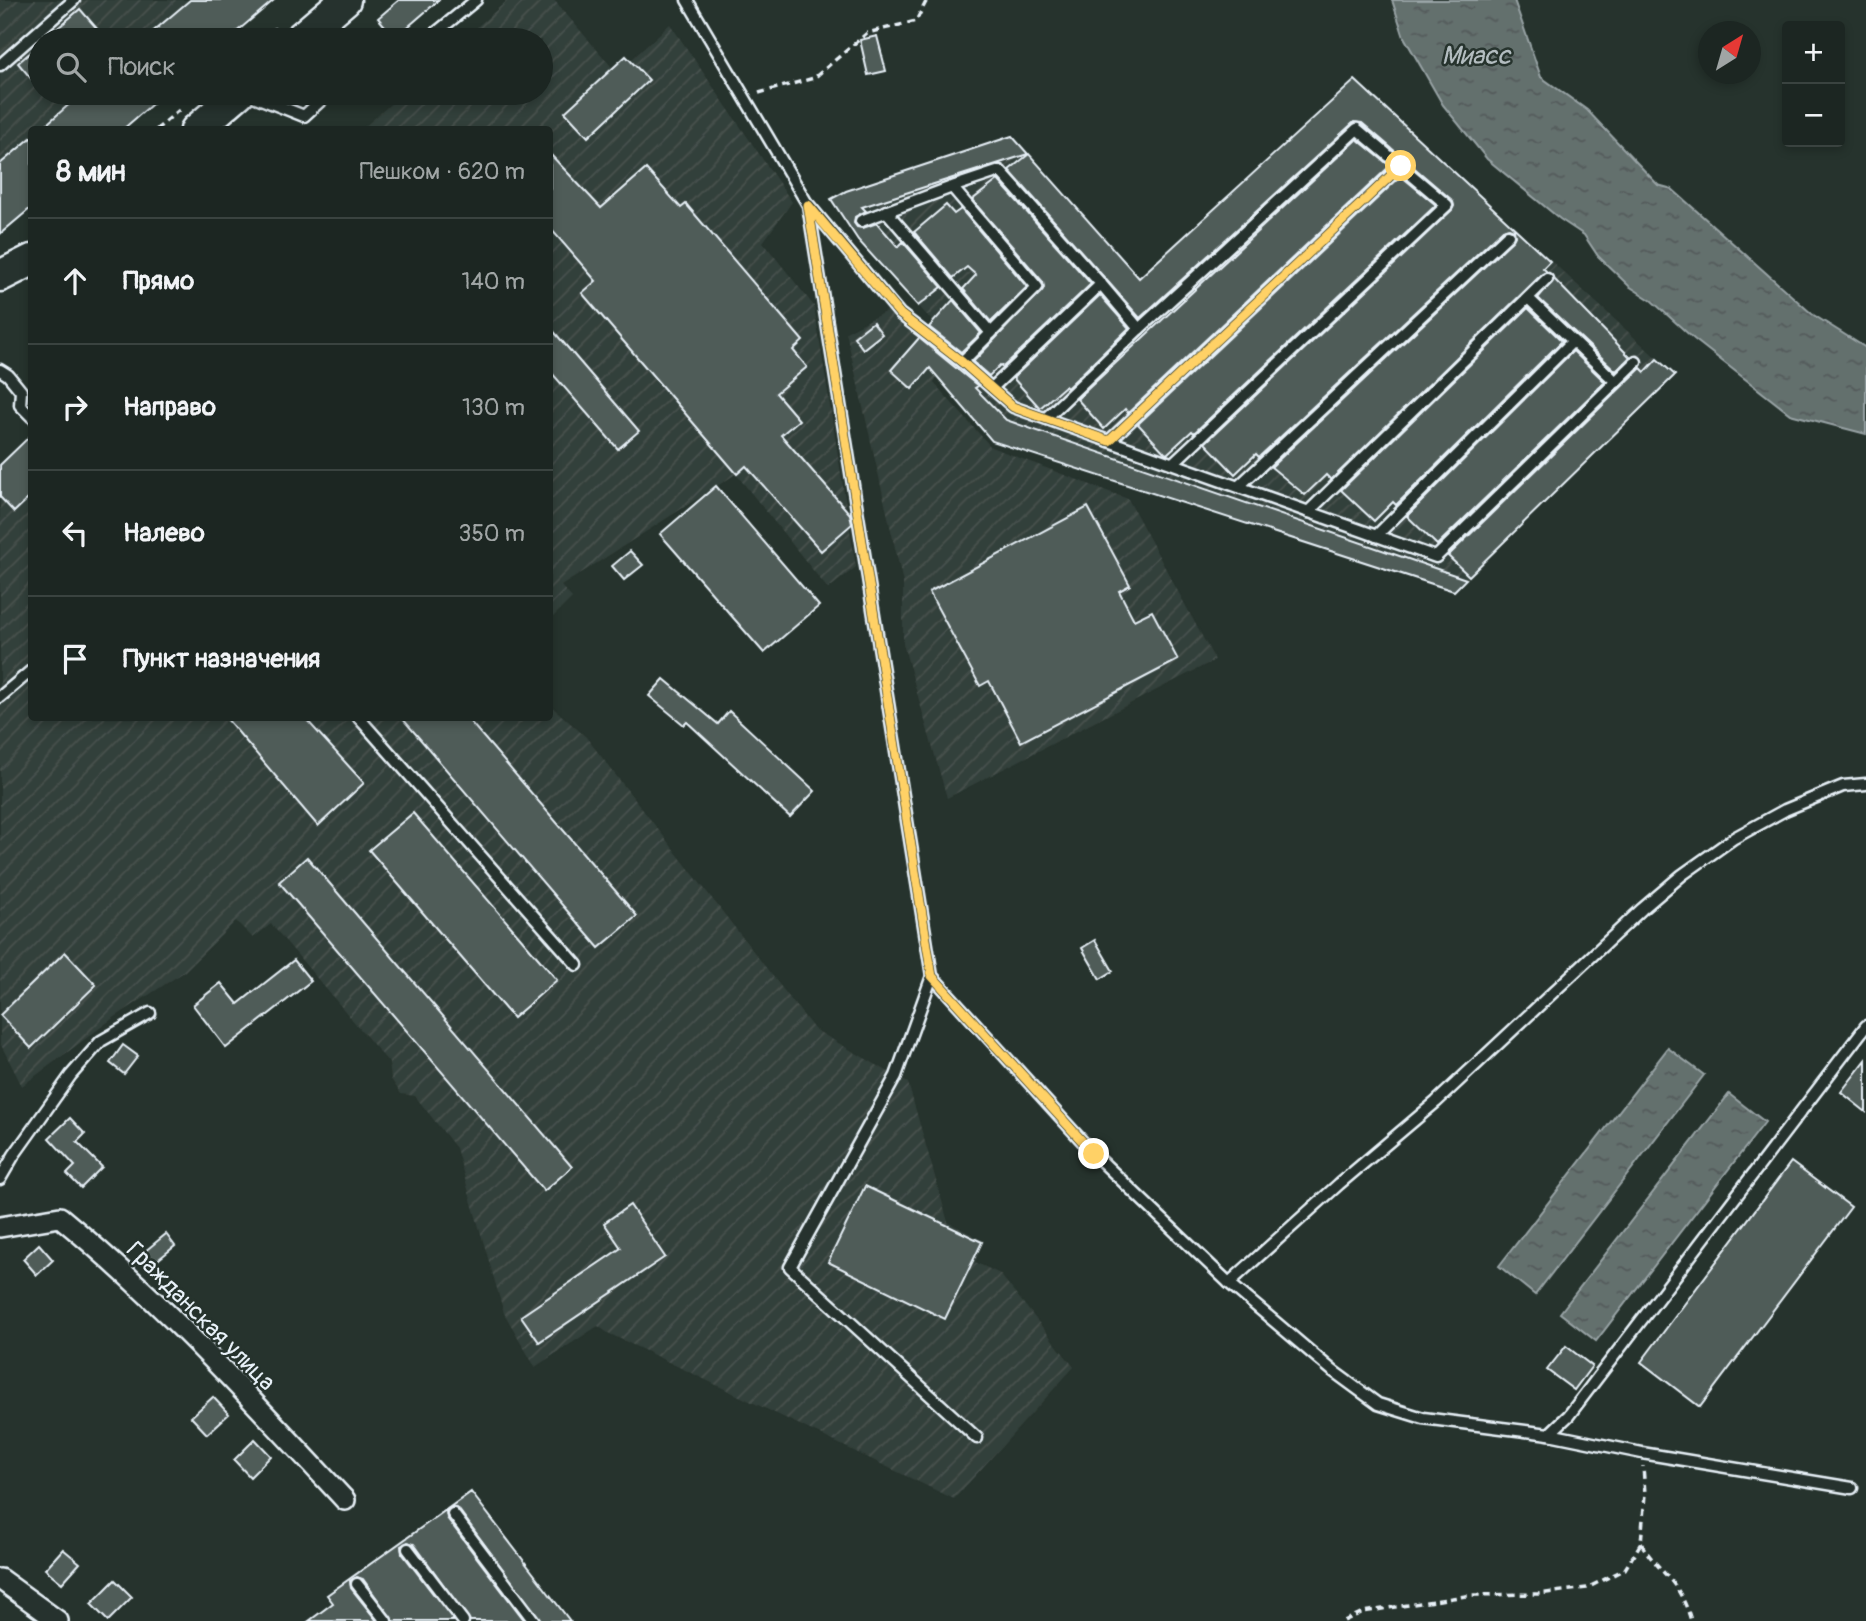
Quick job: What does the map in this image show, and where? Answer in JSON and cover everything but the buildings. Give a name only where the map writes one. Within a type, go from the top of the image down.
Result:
[{"type":"main road","points":[[322,28],[345,0]]},
{"type":"main road","points":[[201,126],[225,105]]},
{"type":"main road","points":[[0,276],[28,262]]},
{"type":"street","name":"Гражданская улица","points":[[0,1227],[60,1217],[115,1263],[345,1500]]},
{"type":"street","points":[[0,1579],[58,1621]]},
{"type":"lane","points":[[42,28],[74,0]]},
{"type":"lane","points":[[442,28],[476,0]]},
{"type":"lane","points":[[687,0],[808,205],[900,314],[962,362],[1013,407],[1436,557],[1636,362]]},
{"type":"lane","points":[[0,65],[28,40]]},
{"type":"lane","points":[[276,105],[304,116],[316,105]]},
{"type":"lane","points":[[1046,418],[1357,129],[1447,205],[1173,464]]},
{"type":"lane","points":[[1109,441],[1401,166]]},
{"type":"lane","points":[[861,221],[1000,171],[1139,329]]},
{"type":"lane","points":[[952,187],[1037,287],[962,362]]},
{"type":"lane","points":[[808,205],[932,976],[896,1076],[790,1267],[977,1438]]},
{"type":"lane","points":[[886,211],[991,332]]},
{"type":"lane","points":[[1238,486],[1508,235]]},
{"type":"lane","points":[[1308,512],[1547,279]]},
{"type":"lane","points":[[992,387],[1101,284]]},
{"type":"lane","points":[[1528,298],[1616,382]]},
{"type":"lane","points":[[1376,536],[1573,341]]},
{"type":"lane","points":[[0,370],[8,375],[21,391],[20,405],[28,413]]},
{"type":"lane","points":[[0,697],[28,673]]},
{"type":"lane","points":[[362,721],[577,965]]},
{"type":"lane","points":[[1229,1283],[1339,1184],[1436,1102],[1642,909],[1682,875],[1734,838],[1785,810],[1843,786],[1866,784]]},
{"type":"lane","points":[[932,976],[1094,1154],[1229,1283],[1333,1371],[1378,1404],[1423,1418],[1549,1434],[1642,1453],[1852,1488]]},
{"type":"lane","points":[[0,1179],[13,1155],[71,1075],[102,1041],[150,1013]]},
{"type":"lane","points":[[1549,1434],[1569,1415],[1866,1026]]},
{"type":"lane","points":[[453,1514],[534,1621]]},
{"type":"lane","points":[[408,1549],[463,1621]]},
{"type":"lane","points":[[357,1584],[386,1621]]},
{"type":"path","points":[[743,96],[814,78],[867,33],[915,21],[927,0]]},
{"type":"path","points":[[1344,1621],[1363,1612],[1472,1595],[1538,1594],[1587,1588],[1625,1569],[1641,1543],[1645,1494],[1642,1453]]},
{"type":"path","points":[[1641,1543],[1648,1556],[1669,1577],[1688,1609],[1691,1621]]},
{"type":"shaded area","points":[[0,0],[273,0],[241,28],[28,28],[28,105],[151,105],[126,126],[28,126],[28,210],[0,234]]},
{"type":"shaded area","points":[[508,0],[554,0],[617,73],[670,24],[792,202],[763,242],[814,306],[856,567],[828,589],[736,474],[561,586],[572,598],[553,617],[553,126],[366,126],[389,105],[553,105],[553,28],[476,28]]},
{"type":"shaded area","points":[[1355,80],[1675,375],[1454,591],[992,441],[937,377],[934,383],[991,447],[1128,499],[1215,660],[947,798],[903,644],[903,583],[846,332],[898,305],[947,360],[939,374],[961,353],[857,238],[831,199],[846,191],[1012,136],[1139,278]]},
{"type":"shaded area","points":[[28,438],[28,721],[553,721],[553,708],[586,737],[814,1029],[908,1083],[948,1222],[984,1241],[975,1262],[1000,1274],[1074,1367],[954,1499],[598,1326],[535,1367],[504,1313],[456,1148],[415,1096],[401,1094],[391,1079],[389,1063],[271,924],[253,938],[236,921],[184,972],[112,1019],[22,1086],[0,1043],[0,465]]},
{"type":"water","name":"Миасс","points":[[1392,0],[1514,0],[1541,77],[1587,110],[1658,185],[1672,189],[1812,314],[1866,348],[1866,434],[1790,414],[1694,339],[1652,301],[1629,286],[1598,256],[1584,235],[1560,219],[1487,159],[1443,105],[1404,37]]},
{"type":"water","points":[[1668,1048],[1704,1075],[1535,1295],[1499,1266]]},
{"type":"water","points":[[1729,1094],[1765,1122],[1596,1341],[1560,1313]]},
{"type":"route","points":[[1094,1154],[932,976],[808,205],[900,314],[962,362],[1013,407],[1109,441],[1401,166]]}]
